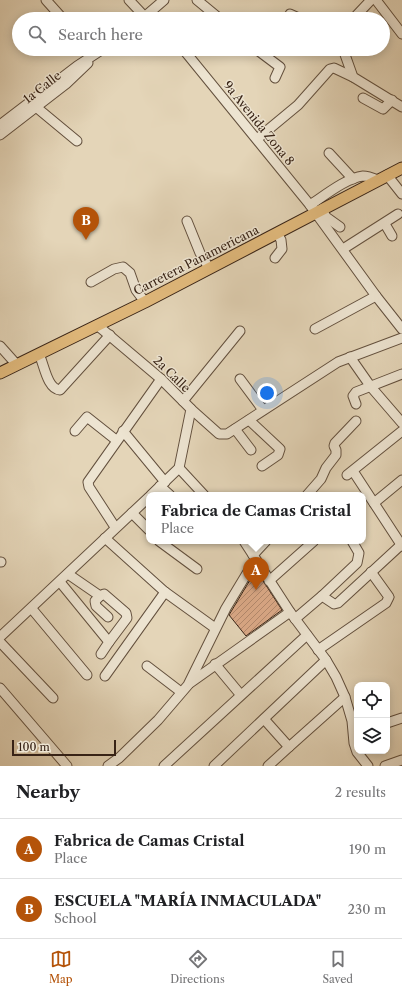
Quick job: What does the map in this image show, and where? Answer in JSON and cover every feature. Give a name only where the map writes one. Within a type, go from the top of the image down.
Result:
[{"type":"main road","name":"Carretera Panamericana","points":[[0,373],[145,302],[277,233],[316,209],[402,168]]},
{"type":"street","points":[[46,0],[57,12]]},
{"type":"street","points":[[129,0],[143,12]]},
{"type":"street","points":[[153,12],[164,0]]},
{"type":"street","points":[[197,0],[212,12]]},
{"type":"street","points":[[359,12],[370,0]]},
{"type":"street","points":[[376,0],[385,12]]},
{"type":"street","points":[[390,18],[402,34]]},
{"type":"street","name":"1a Calle","points":[[0,125],[90,56]]},
{"type":"street","name":"1a Calle","points":[[0,135],[81,70],[92,56]]},
{"type":"street","name":"9a Avenida Zona 8","points":[[189,56],[316,209]]},
{"type":"street","points":[[265,56],[280,67],[275,78]]},
{"type":"street","points":[[346,56],[353,77]]},
{"type":"street","points":[[257,139],[298,105],[330,69],[334,68],[353,77],[402,107]]},
{"type":"street","points":[[363,98],[384,109],[392,100]]},
{"type":"street","points":[[36,107],[77,141]]},
{"type":"street","points":[[330,153],[353,179]]},
{"type":"street","points":[[316,209],[338,187],[353,179],[364,176],[382,178],[402,194]]},
{"type":"street","points":[[316,209],[340,227]]},
{"type":"street","points":[[316,209],[376,296],[402,329]]},
{"type":"street","points":[[343,249],[385,224],[398,214]]},
{"type":"street","points":[[187,221],[200,253],[210,268]]},
{"type":"street","points":[[385,224],[392,236]]},
{"type":"street","points":[[275,258],[282,249],[277,233]]},
{"type":"street","points":[[91,282],[119,267],[127,268],[136,290],[145,302]]},
{"type":"street","points":[[315,328],[376,296]]},
{"type":"street","name":"2a Calle","points":[[97,325],[162,379],[191,409],[178,468]]},
{"type":"street","points":[[183,401],[240,331]]},
{"type":"street","points":[[39,354],[48,379],[55,389],[60,390],[110,335]]},
{"type":"street","points":[[191,409],[219,434],[228,434],[326,369],[350,357],[402,338]]},
{"type":"street","points":[[0,346],[17,365]]},
{"type":"street","points":[[350,357],[371,387],[402,423]]},
{"type":"street","points":[[356,404],[353,396],[356,392],[402,374]]},
{"type":"street","points":[[115,527],[89,487],[88,482],[116,440],[162,379]]},
{"type":"street","points":[[240,379],[263,410]]},
{"type":"street","points":[[75,430],[87,417],[116,440]]},
{"type":"street","points":[[249,420],[280,449],[278,454],[262,466]]},
{"type":"street","points":[[310,492],[321,479],[326,468],[336,455],[335,443],[356,421]]},
{"type":"street","points":[[235,429],[250,450]]},
{"type":"street","points":[[123,431],[168,492]]},
{"type":"street","points":[[365,492],[350,473],[402,431]]},
{"type":"street","points":[[154,492],[178,468],[201,492]]},
{"type":"street","points":[[374,503],[402,480]]},
{"type":"street","points":[[322,596],[336,604],[402,545],[366,493]]},
{"type":"street","points":[[0,637],[32,609],[115,527],[146,500]]},
{"type":"street","points":[[132,513],[146,527]]},
{"type":"street","points":[[105,538],[165,592],[215,628]]},
{"type":"street","points":[[163,544],[197,570]]},
{"type":"street","points":[[246,544],[293,616],[326,660],[345,697],[354,730]]},
{"type":"street","points":[[188,685],[215,628],[254,558],[264,544]]},
{"type":"street","points":[[270,581],[311,544]]},
{"type":"street","points":[[108,766],[119,758],[158,720],[188,685],[215,664],[293,616],[322,596],[357,563],[358,553],[354,544]]},
{"type":"street","points":[[318,650],[386,603],[389,597],[371,572]]},
{"type":"street","points":[[68,574],[100,596]]},
{"type":"street","points":[[60,582],[109,642]]},
{"type":"street","points":[[105,676],[165,592]]},
{"type":"street","points":[[101,654],[127,616],[104,594],[95,602],[96,606],[108,617]]},
{"type":"street","points":[[32,609],[87,675]]},
{"type":"street","points":[[164,766],[240,694],[307,635]]},
{"type":"street","points":[[0,642],[53,698]]},
{"type":"street","points":[[214,766],[326,660]]},
{"type":"street","points":[[215,664],[240,694]]},
{"type":"street","points":[[147,666],[181,692]]},
{"type":"street","points":[[0,688],[67,766]]},
{"type":"street","points":[[268,766],[345,697]]},
{"type":"street","points":[[390,723],[402,718]]},
{"type":"street","points":[[264,719],[290,746]]},
{"type":"street","points":[[359,754],[368,766]]},
{"type":"street","points":[[119,758],[125,766]]},
{"type":"street","points":[[385,766],[402,760]]},
{"type":"building","points":[[256,570],[282,610],[246,636],[229,615]]},
{"type":"place","name":"ESCUELA \"MARÍA INMACULADA\"","points":[[86,240]]},
{"type":"place","name":"Fabrica de Camas Cristal","points":[[256,590]]}]
